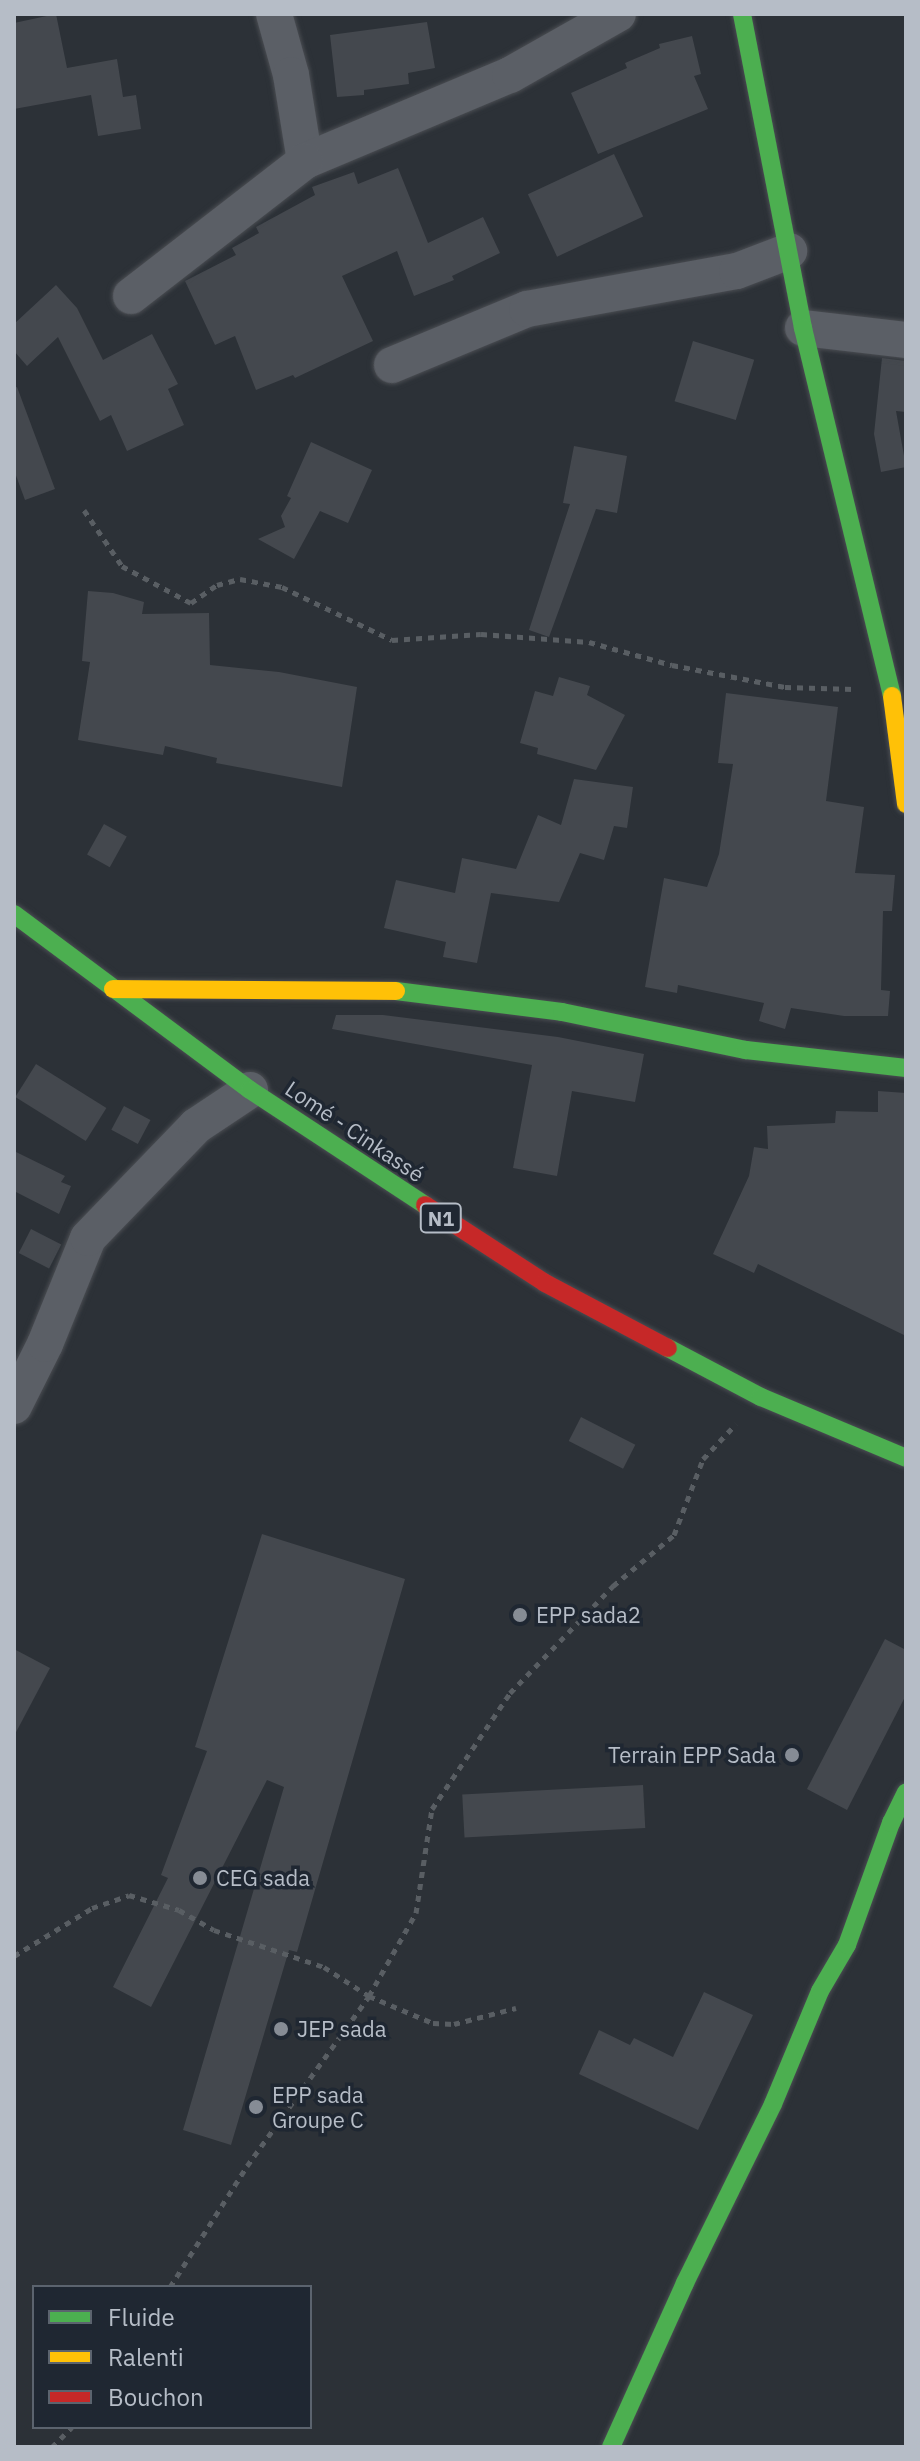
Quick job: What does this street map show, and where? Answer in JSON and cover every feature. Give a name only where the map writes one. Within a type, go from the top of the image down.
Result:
[{"type":"main road","points":[[742,14],[803,328],[898,692],[906,804]]},
{"type":"main road","name":"Lomé - Cinkassé","points":[[14,914],[250,1090],[545,1283],[761,1397],[906,1458]]},
{"type":"main road","points":[[113,989],[254,987],[385,990],[562,1012],[746,1050],[906,1068]]},
{"type":"main road","points":[[611,2447],[685,2283],[773,2104],[820,1991],[847,1945],[891,1823],[906,1792]]},
{"type":"street","points":[[274,14],[291,75],[305,161]]},
{"type":"street","points":[[131,296],[305,161],[510,75],[618,14]]},
{"type":"street","points":[[392,365],[527,309],[737,271],[789,251]]},
{"type":"street","points":[[803,328],[906,340]]},
{"type":"street","points":[[14,1406],[45,1344],[88,1238],[196,1126],[250,1090]]},
{"type":"path","points":[[84,510],[122,566],[191,603],[217,585],[240,579],[282,587],[392,640],[481,634],[589,642],[672,665],[785,687],[898,692]]},
{"type":"path","points":[[171,2285],[247,2166],[369,1996],[416,1913],[432,1809],[510,1693],[613,1586],[674,1535],[703,1459],[761,1397]]},
{"type":"path","points":[[14,1956],[92,1908],[129,1895],[179,1910],[214,1930],[324,1967],[369,1996],[433,2023],[454,2024],[516,2008]]},
{"type":"path","points":[[52,2447],[70,2429]]},
{"type":"building","points":[[56,14],[67,68],[117,59],[123,97],[136,95],[141,129],[98,136],[91,95],[14,109],[14,23]]},
{"type":"building","points":[[427,22],[435,68],[408,73],[409,84],[364,90],[364,95],[337,97],[330,35]]},
{"type":"building","points":[[692,36],[701,74],[694,76],[708,109],[598,154],[571,93],[627,68],[625,63],[660,48],[659,44]]},
{"type":"building","points":[[614,154],[643,217],[557,257],[528,194]]},
{"type":"building","points":[[398,168],[428,243],[483,217],[500,253],[452,276],[454,280],[414,296],[397,251],[342,276],[373,341],[295,378],[293,375],[256,390],[235,336],[215,345],[185,281],[236,255],[232,248],[259,233],[256,227],[315,195],[312,187],[354,172],[358,184]]},
{"type":"building","points":[[56,285],[77,308],[103,360],[152,334],[178,384],[168,389],[184,425],[127,451],[111,415],[100,421],[58,337],[27,366],[14,351],[14,324]]},
{"type":"building","points":[[693,341],[754,360],[736,420],[675,401]]},
{"type":"building","points":[[882,358],[906,361],[906,412],[896,411],[906,467],[881,472],[874,434]]},
{"type":"building","points":[[17,387],[55,489],[25,500],[14,470],[14,388]]},
{"type":"building","points":[[311,442],[372,470],[348,523],[320,511],[294,559],[258,539],[285,527],[281,516],[291,498],[287,496]]},
{"type":"building","points":[[574,446],[627,456],[617,513],[596,509],[549,637],[529,630],[570,504],[563,503]]},
{"type":"building","points":[[88,591],[113,593],[144,602],[142,614],[209,613],[210,665],[279,672],[357,687],[342,787],[216,763],[217,758],[165,746],[163,755],[78,740],[90,662],[82,661]]},
{"type":"building","points":[[559,677],[590,686],[587,695],[625,715],[596,770],[537,754],[538,748],[520,743],[535,691],[553,696]]},
{"type":"building","points":[[726,693],[838,707],[826,801],[864,807],[855,873],[895,875],[892,911],[883,911],[881,990],[890,991],[888,1016],[844,1016],[791,1008],[785,1029],[759,1021],[764,1003],[678,985],[677,993],[645,987],[664,878],[707,887],[719,854],[733,764],[718,763]]},
{"type":"building","points":[[574,779],[633,787],[627,828],[614,826],[604,860],[580,853],[559,902],[491,893],[477,963],[443,957],[446,942],[384,928],[396,880],[455,893],[462,858],[516,869],[538,815],[561,825]]},
{"type":"building","points":[[104,824],[127,837],[110,867],[87,855]]},
{"type":"building","points":[[336,1015],[383,1015],[558,1037],[644,1054],[635,1102],[572,1091],[557,1176],[513,1168],[532,1065],[332,1029]]},
{"type":"building","points":[[36,1064],[106,1108],[86,1141],[15,1097]]},
{"type":"building","points":[[878,1091],[906,1093],[906,1336],[758,1264],[754,1273],[713,1254],[749,1176],[754,1147],[768,1149],[767,1126],[835,1123],[836,1111],[878,1112]]},
{"type":"building","points":[[124,1106],[150,1120],[138,1144],[111,1130]]},
{"type":"building","points":[[14,1151],[65,1176],[61,1182],[71,1186],[59,1214],[14,1191]]},
{"type":"building","points":[[31,1229],[61,1244],[49,1268],[19,1253]]},
{"type":"building","points":[[581,1417],[635,1445],[623,1469],[569,1441]]},
{"type":"building","points":[[262,1534],[405,1579],[297,1952],[289,1950],[231,2145],[183,2130],[284,1787],[267,1780],[151,2007],[113,1987],[168,1878],[161,1875],[207,1751],[195,1747]]},
{"type":"building","points":[[885,1639],[906,1650],[906,1695],[847,1810],[807,1789]]},
{"type":"building","points":[[14,1649],[50,1668],[14,1736]]},
{"type":"building","points":[[643,1785],[645,1828],[464,1837],[462,1794]]},
{"type":"building","points":[[704,1992],[753,2015],[698,2130],[579,2074],[599,2030],[630,2045],[634,2038],[673,2057]]},
{"type":"traffic: fast","points":[[742,14],[803,328],[892,696]]},
{"type":"traffic: fast","points":[[14,914],[250,1090],[425,1205]]},
{"type":"traffic: fast","points":[[396,991],[562,1012],[746,1050],[906,1068]]},
{"type":"traffic: fast","points":[[668,1348],[761,1397],[906,1458]]},
{"type":"traffic: fast","points":[[611,2447],[685,2283],[773,2104],[820,1991],[847,1945],[891,1823],[906,1792]]},
{"type":"traffic: slow","points":[[892,696],[906,804]]},
{"type":"traffic: slow","points":[[113,989],[396,991]]},
{"type":"traffic: jam","points":[[425,1205],[545,1283],[668,1348]]},
{"type":"place","name":"EPP sada2","points":[[520,1615]]},
{"type":"place","name":"Terrain EPP Sada","points":[[792,1755]]},
{"type":"place","name":"CEG sada","points":[[200,1878]]},
{"type":"place","name":"JEP sada","points":[[281,2029]]},
{"type":"place","name":"EPP sada Groupe C","points":[[256,2107]]}]
